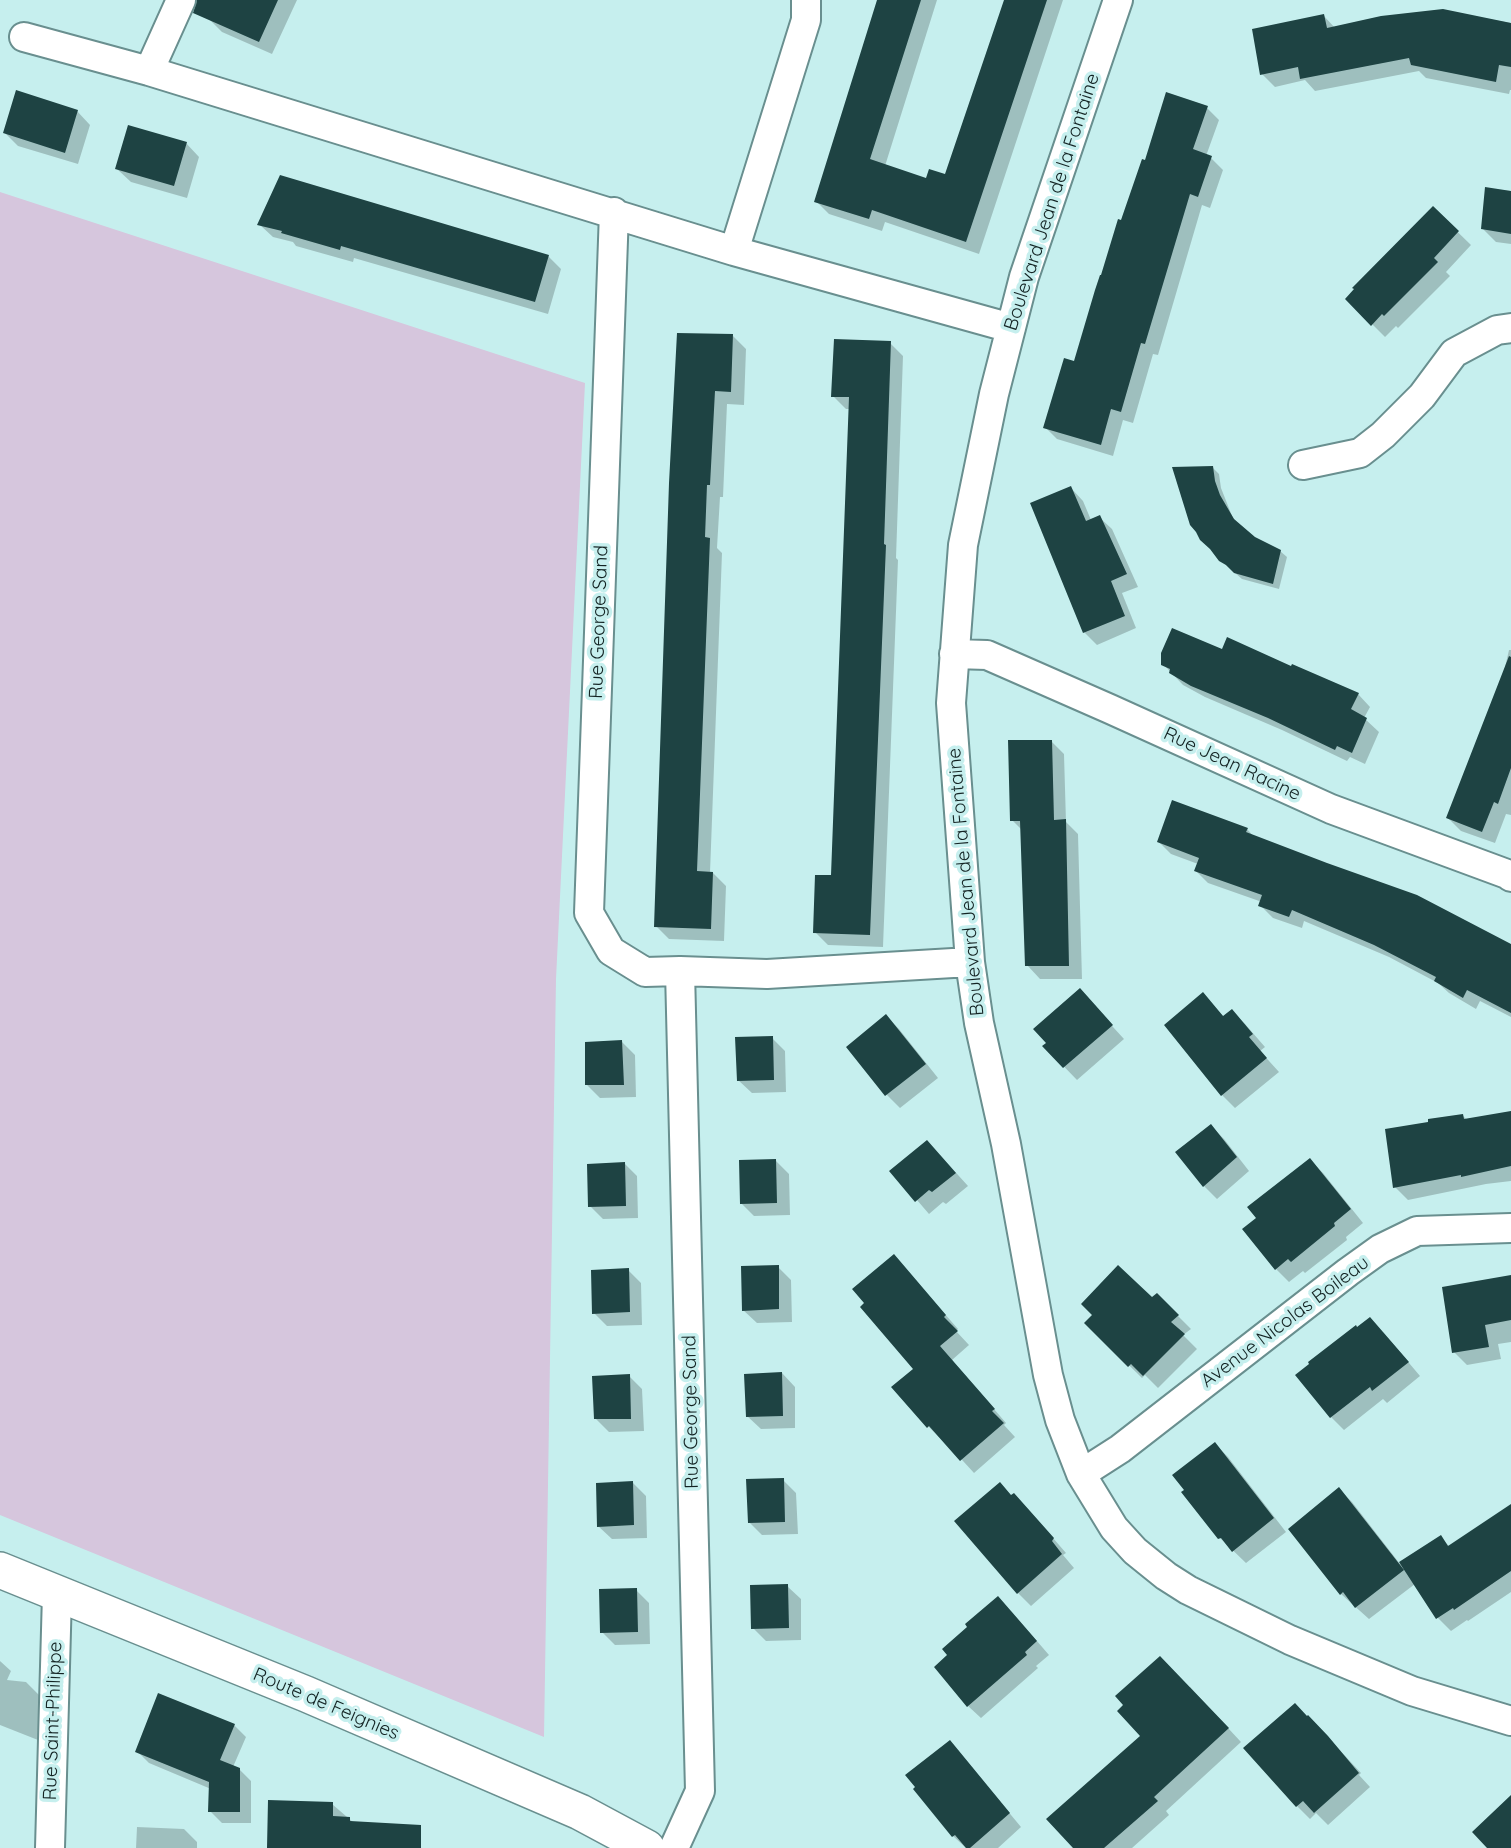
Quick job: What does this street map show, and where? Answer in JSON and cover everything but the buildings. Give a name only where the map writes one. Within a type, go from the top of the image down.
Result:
[{"type":"street","points":[[149,71],[181,0]]},
{"type":"street","points":[[734,251],[806,20],[806,0]]},
{"type":"street","name":"Boulevard Jean de la Fontaine","points":[[1118,0],[1024,277],[994,394],[963,545],[951,703],[970,962],[979,1023],[1006,1144],[1048,1376],[1060,1420],[1080,1474],[1114,1528],[1135,1551],[1166,1576],[1188,1590],[1290,1640],[1412,1691],[1511,1721]]},
{"type":"street","points":[[24,37],[149,71],[734,251],[1011,328]]},
{"type":"street","name":"Rue George Sand","points":[[614,212],[589,913],[611,951],[645,972],[767,974],[970,962]]},
{"type":"street","points":[[1303,465],[1360,453],[1383,435],[1422,396],[1454,353],[1497,330],[1511,328]]},
{"type":"street","name":"Rue Jean Racine","points":[[954,654],[987,655],[1331,809],[1510,873]]},
{"type":"street","name":"Rue George Sand","points":[[674,1848],[700,1790],[680,971]]},
{"type":"street","name":"Avenue Nicolas Boileau","points":[[1080,1474],[1120,1449],[1380,1249],[1417,1231],[1511,1228]]},
{"type":"street","name":"Route de Feignies","points":[[0,1570],[306,1694],[580,1812],[647,1848]]},
{"type":"street","name":"Rue Saint-Philippe","points":[[50,1848],[57,1594]]},
{"type":"shaded area","points":[[0,192],[585,383],[556,979],[544,1737],[0,1515]]}]
